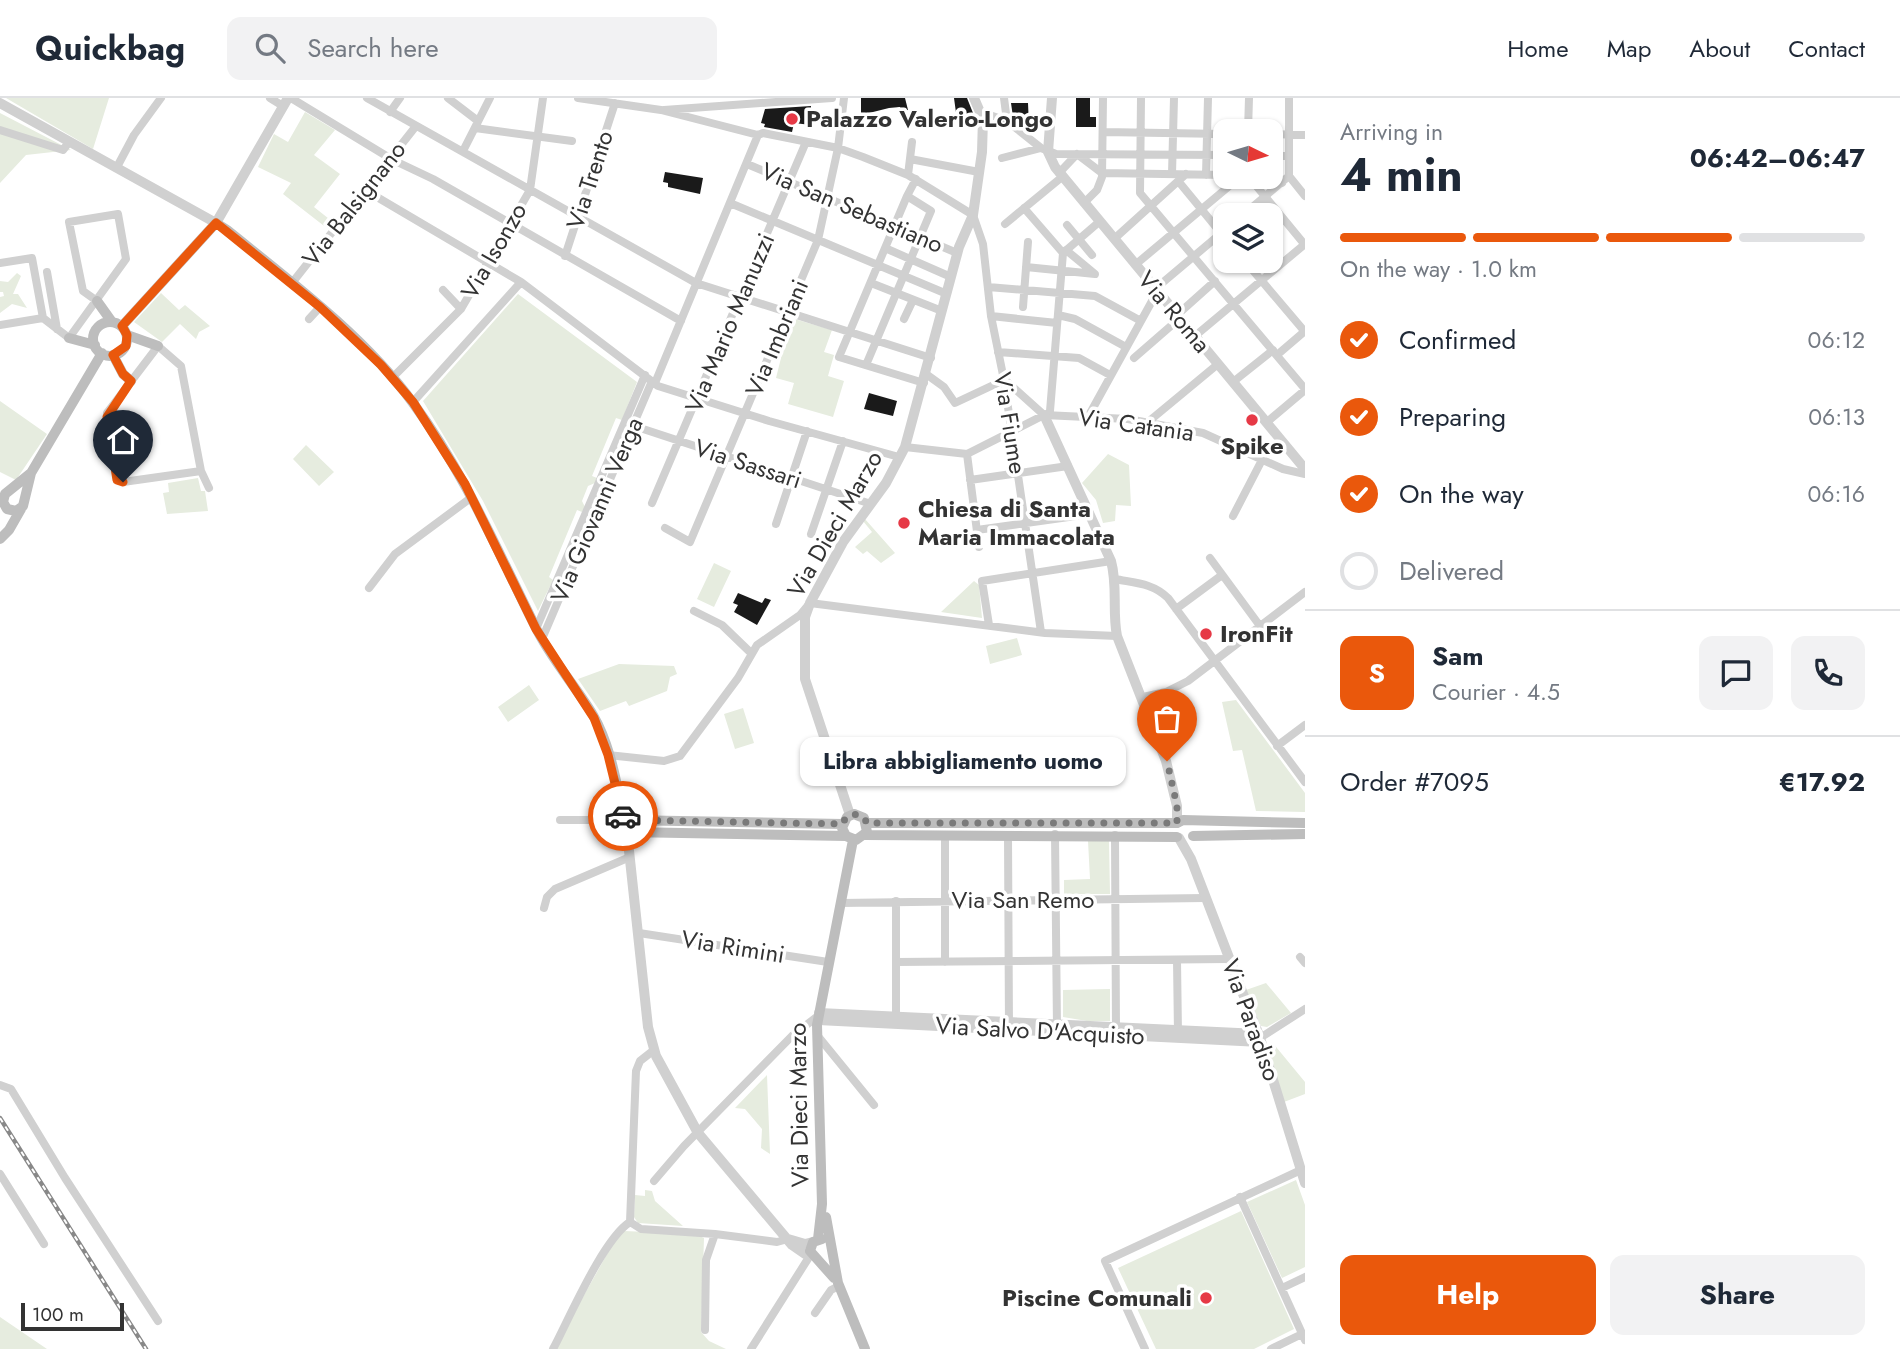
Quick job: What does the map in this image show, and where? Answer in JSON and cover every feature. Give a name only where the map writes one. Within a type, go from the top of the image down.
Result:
[{"type":"main road","points":[[120,328],[216,223],[320,307],[393,377],[413,402],[472,496],[539,634],[594,718],[608,755],[627,832],[1186,822],[1305,823]]},
{"type":"main road","points":[[69,338],[103,351],[126,346],[120,328],[97,301]]},
{"type":"main road","points":[[131,381],[103,351],[97,329],[120,328],[158,346]]},
{"type":"main road","points":[[1,538],[21,509],[31,474],[103,351]]},
{"type":"main road","points":[[5,499],[31,474]]},
{"type":"main road","points":[[5,499],[18,491],[23,496]]},
{"type":"main road","points":[[5,499],[11,511],[21,509]]},
{"type":"main road","points":[[1,538],[8,519],[5,499]]},
{"type":"main road","points":[[624,820],[848,829],[861,816],[866,829]]},
{"type":"main road","points":[[1185,837],[1175,830],[1186,822]]},
{"type":"main road","points":[[1185,837],[1195,830],[1186,822]]},
{"type":"main road","name":"Via Dieci Marzo","points":[[848,829],[841,902],[818,1017],[822,1204],[838,1285],[865,1349]]},
{"type":"main road","points":[[866,829],[945,835],[1185,837],[1305,834]]},
{"type":"main road","name":"Via Dieci Marzo","points":[[814,1257],[822,1204]]},
{"type":"main road","points":[[814,1257],[824,1260],[830,1248],[825,1240],[815,1240]]},
{"type":"main road","points":[[814,1257],[838,1285]]},
{"type":"street","points":[[117,167],[134,135],[161,98]]},
{"type":"street","points":[[270,98],[287,101],[433,180],[681,321]]},
{"type":"street","points":[[367,98],[696,283],[931,358]]},
{"type":"street","points":[[390,112],[400,98]]},
{"type":"street","points":[[448,98],[476,124],[572,141]]},
{"type":"street","points":[[463,151],[490,98]]},
{"type":"street","name":"Via Isonzo","points":[[393,377],[461,309],[530,190],[543,98]]},
{"type":"street","points":[[578,98],[615,103],[626,101],[758,135],[763,133],[838,148],[912,177],[973,215]]},
{"type":"street","points":[[661,98],[661,110]]},
{"type":"street","points":[[661,110],[701,105],[832,98]]},
{"type":"street","name":"Via Imbriani","points":[[665,528],[690,542],[818,240],[838,148],[844,98]]},
{"type":"street","points":[[974,98],[981,112],[1007,121],[1044,150]]},
{"type":"street","points":[[1004,98],[1007,121]]},
{"type":"street","points":[[1044,150],[1052,98]]},
{"type":"street","points":[[1084,203],[1097,190],[1102,173],[1103,98]]},
{"type":"street","points":[[1140,98],[1140,193],[1305,390],[1267,422]]},
{"type":"street","points":[[1172,174],[1174,98]]},
{"type":"street","points":[[1206,175],[1208,98]]},
{"type":"street","points":[[1248,98],[1248,119]]},
{"type":"street","points":[[1289,98],[1289,176],[1305,195]]},
{"type":"street","points":[[0,103],[216,223],[287,101]]},
{"type":"street","name":"Via Trento","points":[[565,256],[615,103]]},
{"type":"street","points":[[699,121],[694,112],[701,105]]},
{"type":"street","name":"Via Dieci Marzo","points":[[848,829],[804,669],[805,617],[843,542],[886,483],[905,447],[957,253],[973,215],[983,126],[981,112]]},
{"type":"street","name":"Via Balsignano","points":[[292,283],[416,126]]},
{"type":"street","points":[[0,130],[63,150],[69,142]]},
{"type":"street","points":[[1102,132],[1213,134]]},
{"type":"street","name":"Via Giovanni Verga","points":[[539,634],[629,424],[681,321],[758,135]]},
{"type":"street","points":[[1283,135],[1305,135]]},
{"type":"street","name":"Via Mario Manuzzi","points":[[652,503],[806,142]]},
{"type":"street","points":[[912,142],[909,159],[912,177],[907,196],[839,357],[925,379],[943,387],[955,402],[1004,380],[1045,415],[1111,561],[1115,579],[1114,621],[1117,636],[1167,761],[1177,806],[1186,822]]},
{"type":"street","points":[[1002,158],[1044,150],[1077,154],[1213,154]]},
{"type":"street","name":"Via Roma","points":[[1044,150],[1060,175],[1099,222],[1303,461]]},
{"type":"street","points":[[1077,154],[1102,173],[1213,175]]},
{"type":"street","points":[[1004,224],[1060,175],[1077,154]]},
{"type":"street","points":[[1283,156],[1289,156]]},
{"type":"street","points":[[909,159],[979,172]]},
{"type":"street","name":"Via San Sebastiano","points":[[747,164],[957,253]]},
{"type":"street","points":[[1114,239],[1186,174]]},
{"type":"street","points":[[1283,182],[1289,176]]},
{"type":"street","points":[[1179,182],[1213,222]]},
{"type":"street","points":[[1135,265],[1225,189]]},
{"type":"street","points":[[1195,336],[1305,244],[1259,189]]},
{"type":"street","points":[[1258,203],[1275,189]]},
{"type":"street","points":[[365,190],[521,282],[651,380],[745,413],[899,457]]},
{"type":"street","points":[[866,365],[931,211],[907,196]]},
{"type":"street","points":[[730,203],[947,294]]},
{"type":"street","points":[[1024,208],[1065,251],[1095,274],[1026,267]]},
{"type":"street","points":[[0,264],[32,258],[43,318],[69,338],[97,301],[126,259],[118,214],[69,222],[83,292],[97,301]]},
{"type":"street","name":"Via Fiume","points":[[973,215],[983,244],[991,316],[1004,380],[1041,632]]},
{"type":"street","points":[[905,447],[967,454],[1050,411],[1061,271],[1065,251],[1099,222]]},
{"type":"street","points":[[1067,225],[1092,255]]},
{"type":"street","points":[[1023,307],[1028,242]]},
{"type":"street","points":[[1088,417],[1156,290],[1213,242]]},
{"type":"street","points":[[885,248],[951,277]]},
{"type":"street","points":[[47,272],[57,329]]},
{"type":"street","points":[[1233,382],[1305,331],[1255,273]]},
{"type":"street","points":[[1134,358],[1215,281]]},
{"type":"street","points":[[413,402],[521,282]]},
{"type":"street","points":[[870,283],[942,312]]},
{"type":"street","points":[[988,286],[1095,296],[1141,321]]},
{"type":"street","points":[[443,290],[461,309]]},
{"type":"street","points":[[904,320],[913,300]]},
{"type":"street","points":[[309,319],[320,307]]},
{"type":"street","points":[[991,316],[1075,319],[1126,346]]},
{"type":"street","points":[[0,325],[43,318]]},
{"type":"street","points":[[201,471],[123,482],[117,480],[107,413],[158,346],[181,366],[201,471],[209,488]]},
{"type":"street","points":[[998,352],[1079,358],[1110,375]]},
{"type":"street","points":[[1148,422],[1218,364]]},
{"type":"street","name":"Via Catania","points":[[1045,415],[1148,422],[1203,433],[1289,471],[1305,474]]},
{"type":"street","name":"Via Sassari","points":[[629,424],[871,504]]},
{"type":"street","points":[[776,524],[807,431]]},
{"type":"street","points":[[811,534],[843,441]]},
{"type":"street","points":[[967,454],[979,547]]},
{"type":"street","points":[[1233,516],[1263,458]]},
{"type":"street","points":[[970,480],[1068,466]]},
{"type":"street","points":[[369,588],[395,554],[472,496]]},
{"type":"street","points":[[977,530],[1090,514]]},
{"type":"street","points":[[1210,558],[1260,626]]},
{"type":"street","points":[[989,625],[982,581],[1111,561]]},
{"type":"street","points":[[1176,609],[1222,575]]},
{"type":"street","points":[[1115,579],[1158,589],[1176,609],[1305,782]]},
{"type":"street","points":[[1143,697],[1166,692],[1188,681],[1305,592]]},
{"type":"street","points":[[608,755],[664,761],[680,756],[738,678],[757,645],[800,615],[810,603],[1041,632],[1117,636]]},
{"type":"street","points":[[694,611],[722,625],[751,653]]},
{"type":"street","points":[[1277,746],[1305,725]]},
{"type":"street","points":[[560,820],[624,820]]},
{"type":"street","points":[[627,832],[649,1027],[654,1050],[698,1133],[799,1251],[814,1257],[751,1349]]},
{"type":"street","points":[[945,835],[945,962]]},
{"type":"street","points":[[1008,835],[1009,1026]]},
{"type":"street","points":[[1055,835],[1057,1028]]},
{"type":"street","points":[[1115,835],[1117,1031]]},
{"type":"street","name":"Via Paradiso","points":[[1185,837],[1205,898],[1260,1038],[1305,1183]]},
{"type":"street","points":[[544,908],[547,897],[555,889],[630,857]]},
{"type":"street","name":"Via San Remo","points":[[841,902],[1205,898]]},
{"type":"street","points":[[895,901],[896,1020]]},
{"type":"street","name":"Via Rimini","points":[[639,933],[828,962]]},
{"type":"street","points":[[896,962],[1229,959]]},
{"type":"street","points":[[1177,960],[1178,1034]]},
{"type":"street","points":[[1260,1038],[1303,1014]]},
{"type":"street","points":[[654,1181],[792,1036],[818,1017]]},
{"type":"street","name":"Via Salvo D'Acquisto","points":[[818,1017],[1260,1038]]},
{"type":"street","points":[[817,1035],[874,1105]]},
{"type":"street","points":[[552,1349],[604,1253],[616,1234],[630,1222],[636,1071],[640,1061],[654,1050]]},
{"type":"street","points":[[0,1085],[11,1089],[158,1321]]},
{"type":"street","points":[[1145,1349],[1105,1261],[1240,1196],[1301,1170]]},
{"type":"street","points":[[0,1174],[44,1244]]},
{"type":"street","points":[[1240,1196],[1304,1337],[1270,1349]]},
{"type":"street","points":[[763,1238],[771,1230],[772,1220]]},
{"type":"street","points":[[630,1222],[641,1229],[763,1238],[777,1242],[786,1236]]},
{"type":"street","points":[[705,1330],[706,1260],[715,1234]]},
{"type":"street","points":[[786,1236],[805,1244],[815,1240]]},
{"type":"street","points":[[1282,1288],[1305,1277]]},
{"type":"street","points":[[815,1313],[831,1290],[838,1285]]},
{"type":"shaded area","points":[[6,98],[109,98],[93,149]]},
{"type":"shaded area","points":[[305,112],[335,130],[314,155],[340,174],[314,207],[333,222],[328,229],[283,194],[291,183],[258,167],[274,134],[288,142]]},
{"type":"shaded area","points":[[0,113],[71,150],[26,155],[0,183]]},
{"type":"shaded area","points":[[17,273],[21,276],[13,294],[18,294],[27,308],[12,304],[0,313],[0,297],[4,296],[3,292],[0,292],[0,281],[8,282]]},
{"type":"shaded area","points":[[161,293],[179,310],[185,305],[210,326],[199,332],[196,339],[180,324],[162,342],[134,322]]},
{"type":"shaded area","points":[[518,294],[637,382],[622,420],[616,418],[592,476],[597,478],[595,483],[588,486],[582,501],[585,507],[582,512],[577,510],[549,577],[553,580],[538,611],[483,501],[423,401]]},
{"type":"shaded area","points":[[791,318],[832,330],[824,352],[834,355],[828,376],[844,381],[833,417],[788,404],[794,383],[776,378]]},
{"type":"shaded area","points":[[0,401],[47,434],[16,480],[0,472]]},
{"type":"shaded area","points":[[306,445],[334,472],[319,486],[293,459]]},
{"type":"shaded area","points":[[1108,454],[1129,465],[1131,506],[1116,505],[1115,521],[1103,523],[1096,500],[1082,483]]},
{"type":"shaded area","points":[[198,478],[201,491],[205,491],[208,511],[167,514],[163,493],[169,492],[168,483]]},
{"type":"shaded area","points":[[865,519],[895,553],[881,563],[867,551],[863,554],[855,547],[872,532],[863,521]]},
{"type":"shaded area","points":[[714,563],[731,571],[714,607],[697,599]]},
{"type":"shaded area","points":[[974,581],[979,585],[982,618],[941,612]]},
{"type":"shaded area","points":[[1017,638],[1022,655],[990,664],[986,646]]},
{"type":"shaded area","points":[[619,664],[674,666],[677,674],[670,677],[667,691],[629,706],[626,701],[600,711],[578,679]]},
{"type":"shaded area","points":[[529,685],[539,700],[508,722],[498,707]]},
{"type":"shaded area","points":[[1236,700],[1305,793],[1305,812],[1256,811],[1242,750],[1233,751],[1222,702]]},
{"type":"shaded area","points":[[743,708],[754,743],[735,749],[724,714]]},
{"type":"shaded area","points":[[1088,841],[1109,841],[1110,894],[1064,894],[1064,880],[1090,879]]},
{"type":"shaded area","points":[[1266,983],[1291,1013],[1267,1027],[1261,1026],[1246,990]]},
{"type":"shaded area","points":[[1110,989],[1110,1021],[1063,1017],[1063,990]]},
{"type":"shaded area","points":[[1272,1042],[1305,1082],[1305,1094],[1284,1102],[1267,1046]]},
{"type":"shaded area","points":[[767,1075],[770,1154],[761,1148],[762,1129],[745,1109],[735,1108]]},
{"type":"shaded area","points":[[1296,1180],[1305,1205],[1305,1267],[1282,1278],[1247,1202]]},
{"type":"shaded area","points":[[645,1190],[652,1191],[655,1201],[683,1226],[638,1223],[634,1217],[635,1195],[645,1196]]},
{"type":"shaded area","name":"Piscine Comunali","points":[[1241,1211],[1294,1329],[1254,1349],[1156,1349],[1118,1268]]},
{"type":"shaded area","points":[[624,1231],[694,1234],[704,1238],[701,1332],[709,1341],[726,1349],[554,1349],[616,1238]]},
{"type":"shaded area","points":[[0,1317],[47,1349],[0,1349]]},
{"type":"building","points":[[861,98],[905,98],[908,110],[901,111],[900,107],[889,108],[861,115]]},
{"type":"building","points":[[954,98],[967,98],[975,118],[957,120]]},
{"type":"building","points":[[1076,98],[1090,98],[1090,117],[1096,117],[1096,127],[1076,127]]},
{"type":"building","points":[[1011,103],[1028,103],[1029,126],[1013,117]]},
{"type":"building","name":"Palazzo Valerio-Longo","points":[[811,106],[811,125],[794,123],[792,132],[764,127],[765,124],[761,123],[765,109]]},
{"type":"building","points":[[665,172],[703,178],[700,194],[668,187],[668,183],[663,182]]},
{"type":"building","points":[[869,393],[897,401],[893,416],[864,409]]},
{"type":"building","points":[[738,593],[762,603],[765,598],[771,600],[757,625],[734,612],[738,605],[733,603]]},
{"type":"railway","points":[[0,1118],[146,1349]]},
{"type":"way so far","points":[[623,816],[624,820],[842,824],[847,817],[854,814],[864,818],[867,823],[1177,823],[1177,806],[1167,761]]},
{"type":"place","name":"Palazzo Valerio-Longo","points":[[792,119]]},
{"type":"place","name":"Spike","points":[[1252,420]]},
{"type":"place","name":"Chiesa di Santa Maria Immacolata","points":[[904,523]]},
{"type":"place","name":"IronFit","points":[[1206,634]]},
{"type":"place","name":"Libra abbigliamento uomo","points":[[1167,761]]},
{"type":"place","name":"Piscine Comunali","points":[[1206,1298]]},
{"type":"route","points":[[123,482],[117,480],[107,417],[107,413],[131,381],[123,374],[113,355],[126,346],[127,335],[122,326],[216,223],[320,307],[393,377],[413,402],[472,496],[536,629],[594,718],[608,755],[623,816]]}]
